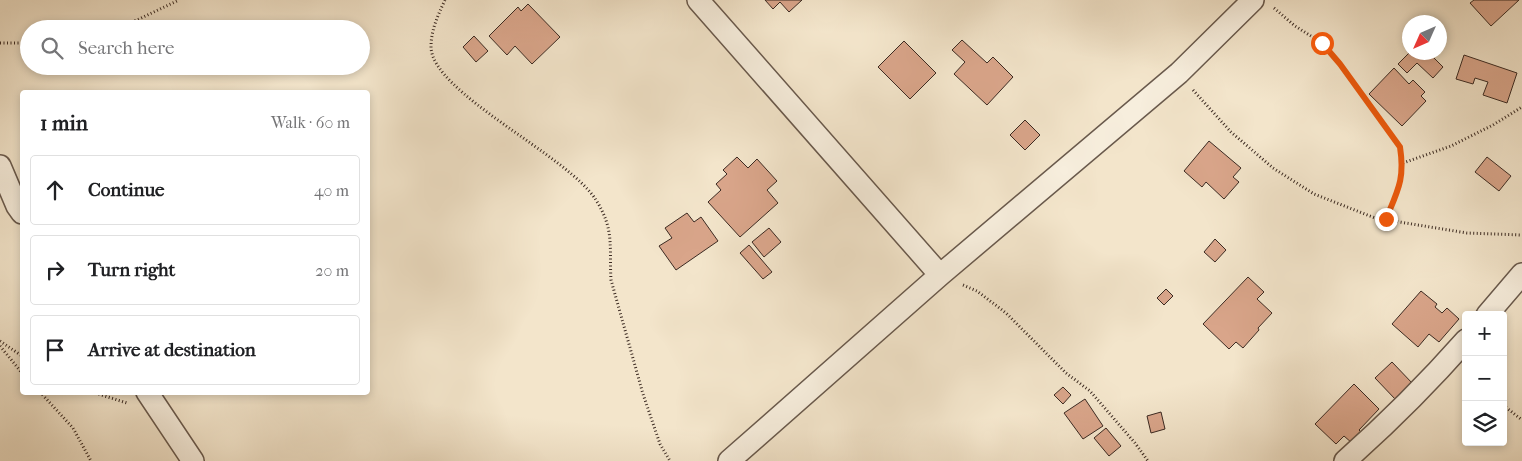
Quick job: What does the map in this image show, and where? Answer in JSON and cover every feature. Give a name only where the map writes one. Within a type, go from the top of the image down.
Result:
[{"type":"street","points":[[698,0],[940,275]]},
{"type":"street","points":[[729,461],[940,275],[1262,3]]},
{"type":"street","points":[[0,166],[20,210]]},
{"type":"street","points":[[0,188],[20,210]]},
{"type":"street","points":[[1490,311],[1522,274]]},
{"type":"street","points":[[1345,461],[1407,403],[1462,344]]},
{"type":"street","points":[[149,395],[193,461]]},
{"type":"path","points":[[137,20],[178,0]]},
{"type":"path","points":[[445,0],[433,27],[431,49],[438,67],[456,87],[527,142],[574,175],[595,198],[607,219],[611,242],[611,280],[643,394],[660,444],[670,461]]},
{"type":"path","points":[[1262,3],[1322,43],[1340,64],[1400,147],[1402,163],[1401,183],[1386,219]]},
{"type":"path","points":[[0,43],[20,43]]},
{"type":"path","points":[[1179,73],[1205,105],[1231,132],[1273,168],[1314,194],[1375,218],[1467,233],[1522,235]]},
{"type":"path","points":[[1402,163],[1451,146],[1493,125],[1522,107]]},
{"type":"path","points":[[940,275],[976,291],[1006,313],[1066,373],[1090,391],[1148,461]]},
{"type":"path","points":[[0,342],[20,355]]},
{"type":"path","points":[[0,346],[20,371]]},
{"type":"path","points":[[43,395],[73,428],[91,461]]},
{"type":"path","points":[[1507,407],[1522,420]]},
{"type":"building","points":[[765,0],[802,0],[789,12],[780,2],[773,9]]},
{"type":"building","points":[[1474,0],[1519,0],[1491,26],[1470,3]]},
{"type":"building","points":[[528,4],[560,37],[532,64],[515,46],[507,55],[489,36],[518,7],[521,11]]},
{"type":"building","points":[[474,36],[488,51],[476,62],[463,47]]},
{"type":"building","points":[[962,40],[987,63],[993,57],[1013,77],[987,105],[954,74],[965,62],[952,50]]},
{"type":"building","points":[[904,41],[936,73],[910,99],[878,67]]},
{"type":"building","points":[[1464,55],[1517,73],[1507,103],[1483,95],[1488,82],[1475,78],[1473,84],[1456,79]]},
{"type":"building","points":[[1402,60],[1436,60],[1443,67],[1433,78],[1417,63],[1407,73],[1398,64]]},
{"type":"building","points":[[1394,68],[1409,84],[1413,80],[1425,92],[1421,96],[1426,101],[1402,126],[1369,94]]},
{"type":"building","points":[[1025,120],[1040,135],[1025,150],[1010,135]]},
{"type":"building","points":[[1209,141],[1241,168],[1233,177],[1239,182],[1224,199],[1206,182],[1202,187],[1184,171]]},
{"type":"building","points":[[737,157],[748,168],[757,159],[777,181],[767,190],[778,203],[740,237],[708,202],[721,190],[716,184],[727,174],[723,170]]},
{"type":"building","points":[[1487,157],[1511,176],[1499,191],[1475,172]]},
{"type":"building","points":[[687,213],[694,222],[701,217],[718,241],[676,270],[659,246],[672,238],[665,228]]},
{"type":"building","points":[[769,228],[781,242],[764,257],[752,242]]},
{"type":"building","points":[[1215,239],[1226,250],[1215,262],[1204,252]]},
{"type":"building","points":[[749,245],[772,272],[763,279],[740,253]]},
{"type":"building","points":[[1248,277],[1264,292],[1257,299],[1272,313],[1243,348],[1236,342],[1229,349],[1203,324]]},
{"type":"building","points":[[1166,289],[1173,296],[1164,305],[1157,298]]},
{"type":"building","points":[[1421,291],[1437,304],[1435,307],[1442,313],[1447,308],[1459,319],[1439,342],[1429,334],[1418,347],[1392,324]]},
{"type":"building","points":[[1392,362],[1413,384],[1396,400],[1375,378]]},
{"type":"building","points":[[1354,384],[1379,409],[1359,430],[1362,433],[1352,443],[1344,436],[1336,444],[1315,424]]},
{"type":"building","points":[[1063,387],[1071,395],[1063,404],[1054,395]]},
{"type":"building","points":[[1085,399],[1103,426],[1083,439],[1064,413]]},
{"type":"building","points":[[1161,412],[1165,429],[1151,433],[1147,416]]},
{"type":"building","points":[[1106,428],[1121,446],[1109,456],[1094,438]]},
{"type":"route","points":[[1322,43],[1340,64],[1400,147],[1402,163],[1401,183],[1386,219]]}]
